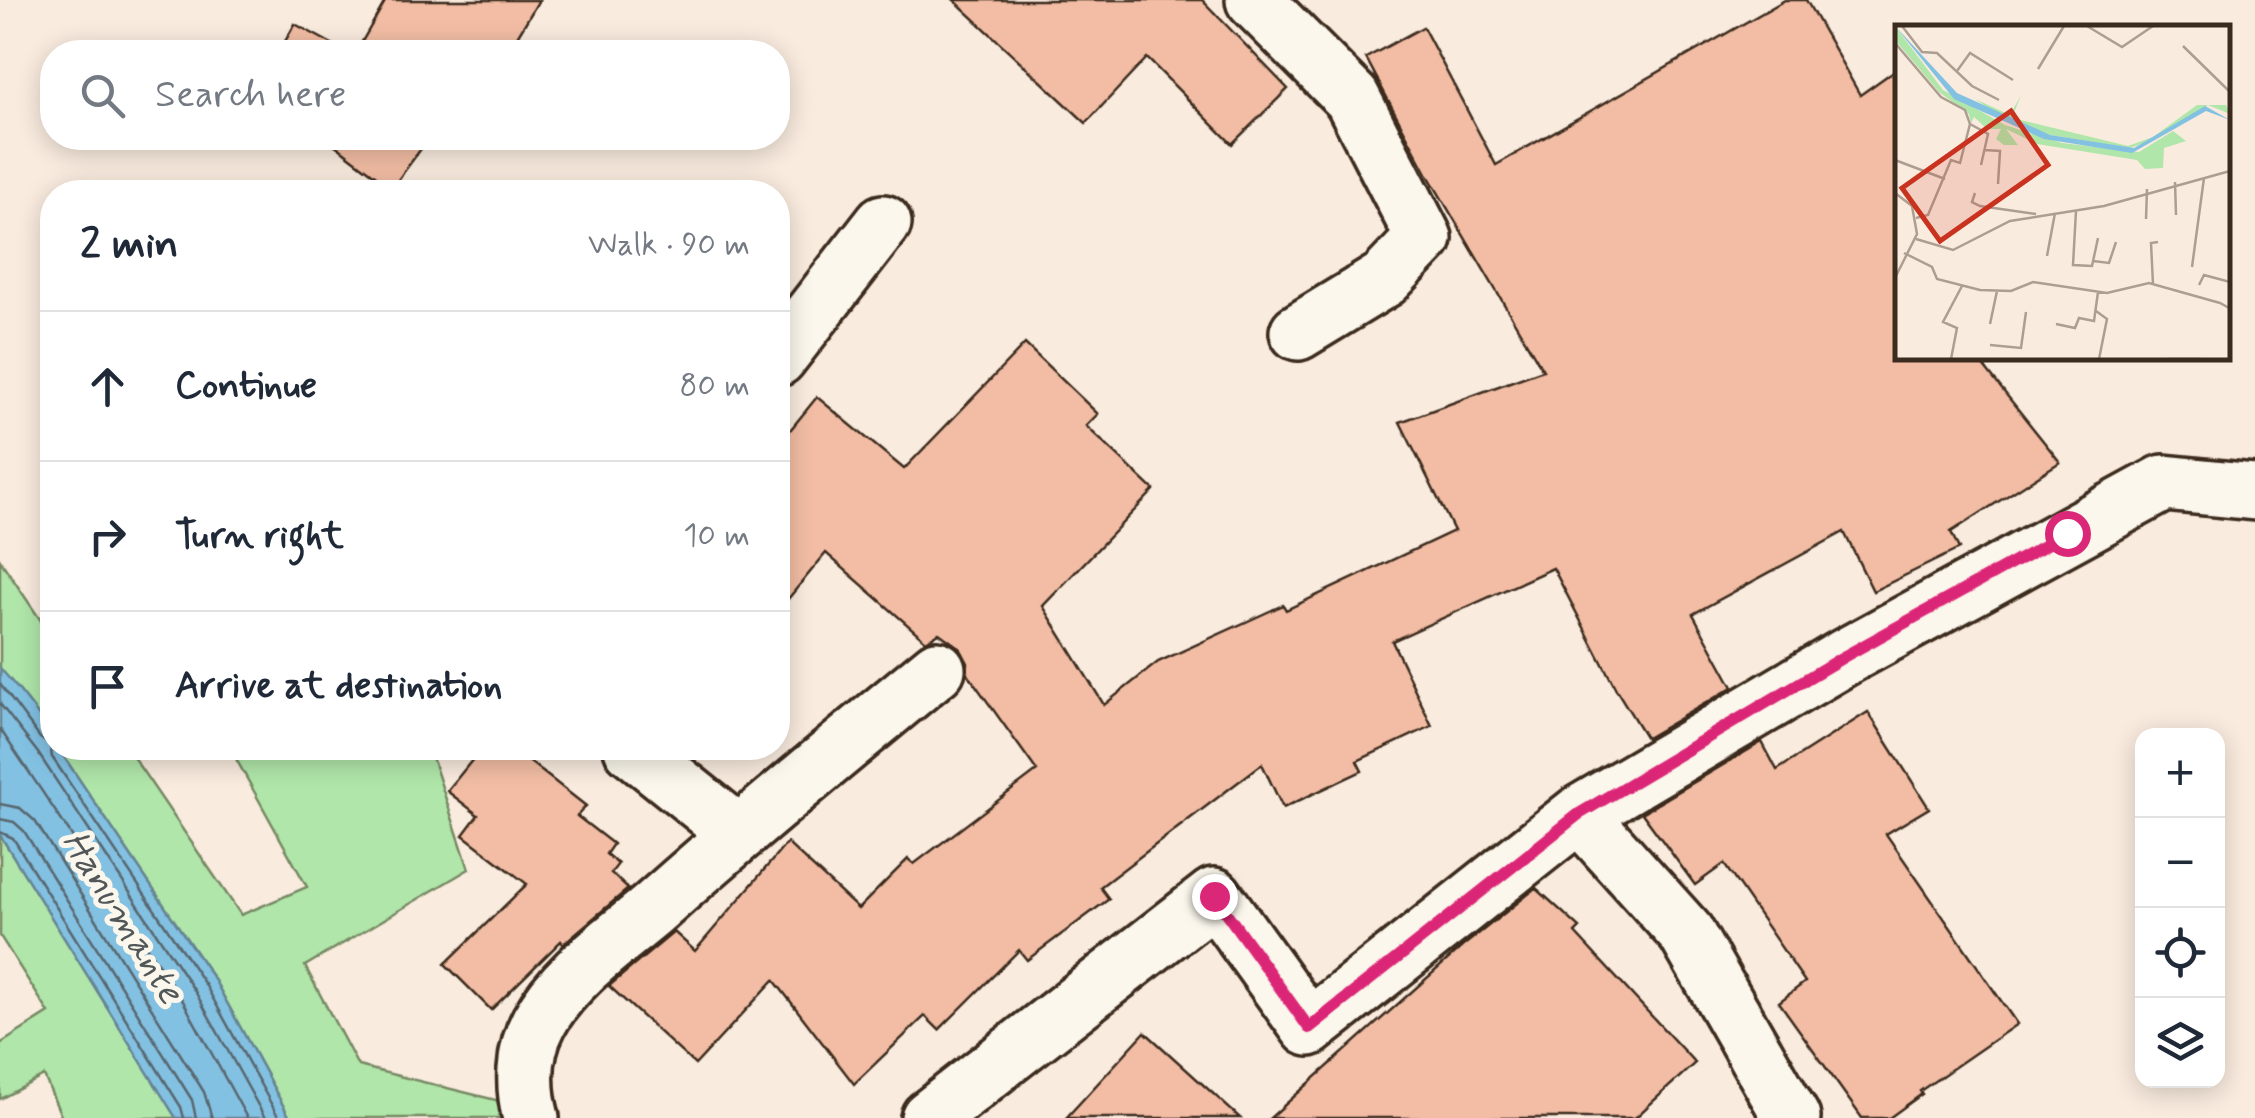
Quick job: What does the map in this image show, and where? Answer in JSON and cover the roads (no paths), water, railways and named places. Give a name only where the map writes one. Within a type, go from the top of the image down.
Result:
[{"type":"street","points":[[1254,0],[1352,98],[1424,238],[1385,279],[1298,332]]},
{"type":"street","points":[[790,343],[883,223]]},
{"type":"street","points":[[929,1118],[1214,896],[1309,1028],[1579,814],[1845,656],[2164,483],[2255,492]]},
{"type":"street","points":[[532,1118],[526,1098],[526,1060],[538,1023],[566,985],[738,833],[937,669]]},
{"type":"street","points":[[647,760],[738,833]]},
{"type":"street","points":[[1579,814],[1686,933],[1792,1118]]},
{"type":"water","name":"Hanumante","points":[[0,668],[40,717],[40,760],[66,760],[215,981],[290,1118],[176,1118],[0,835]]}]
